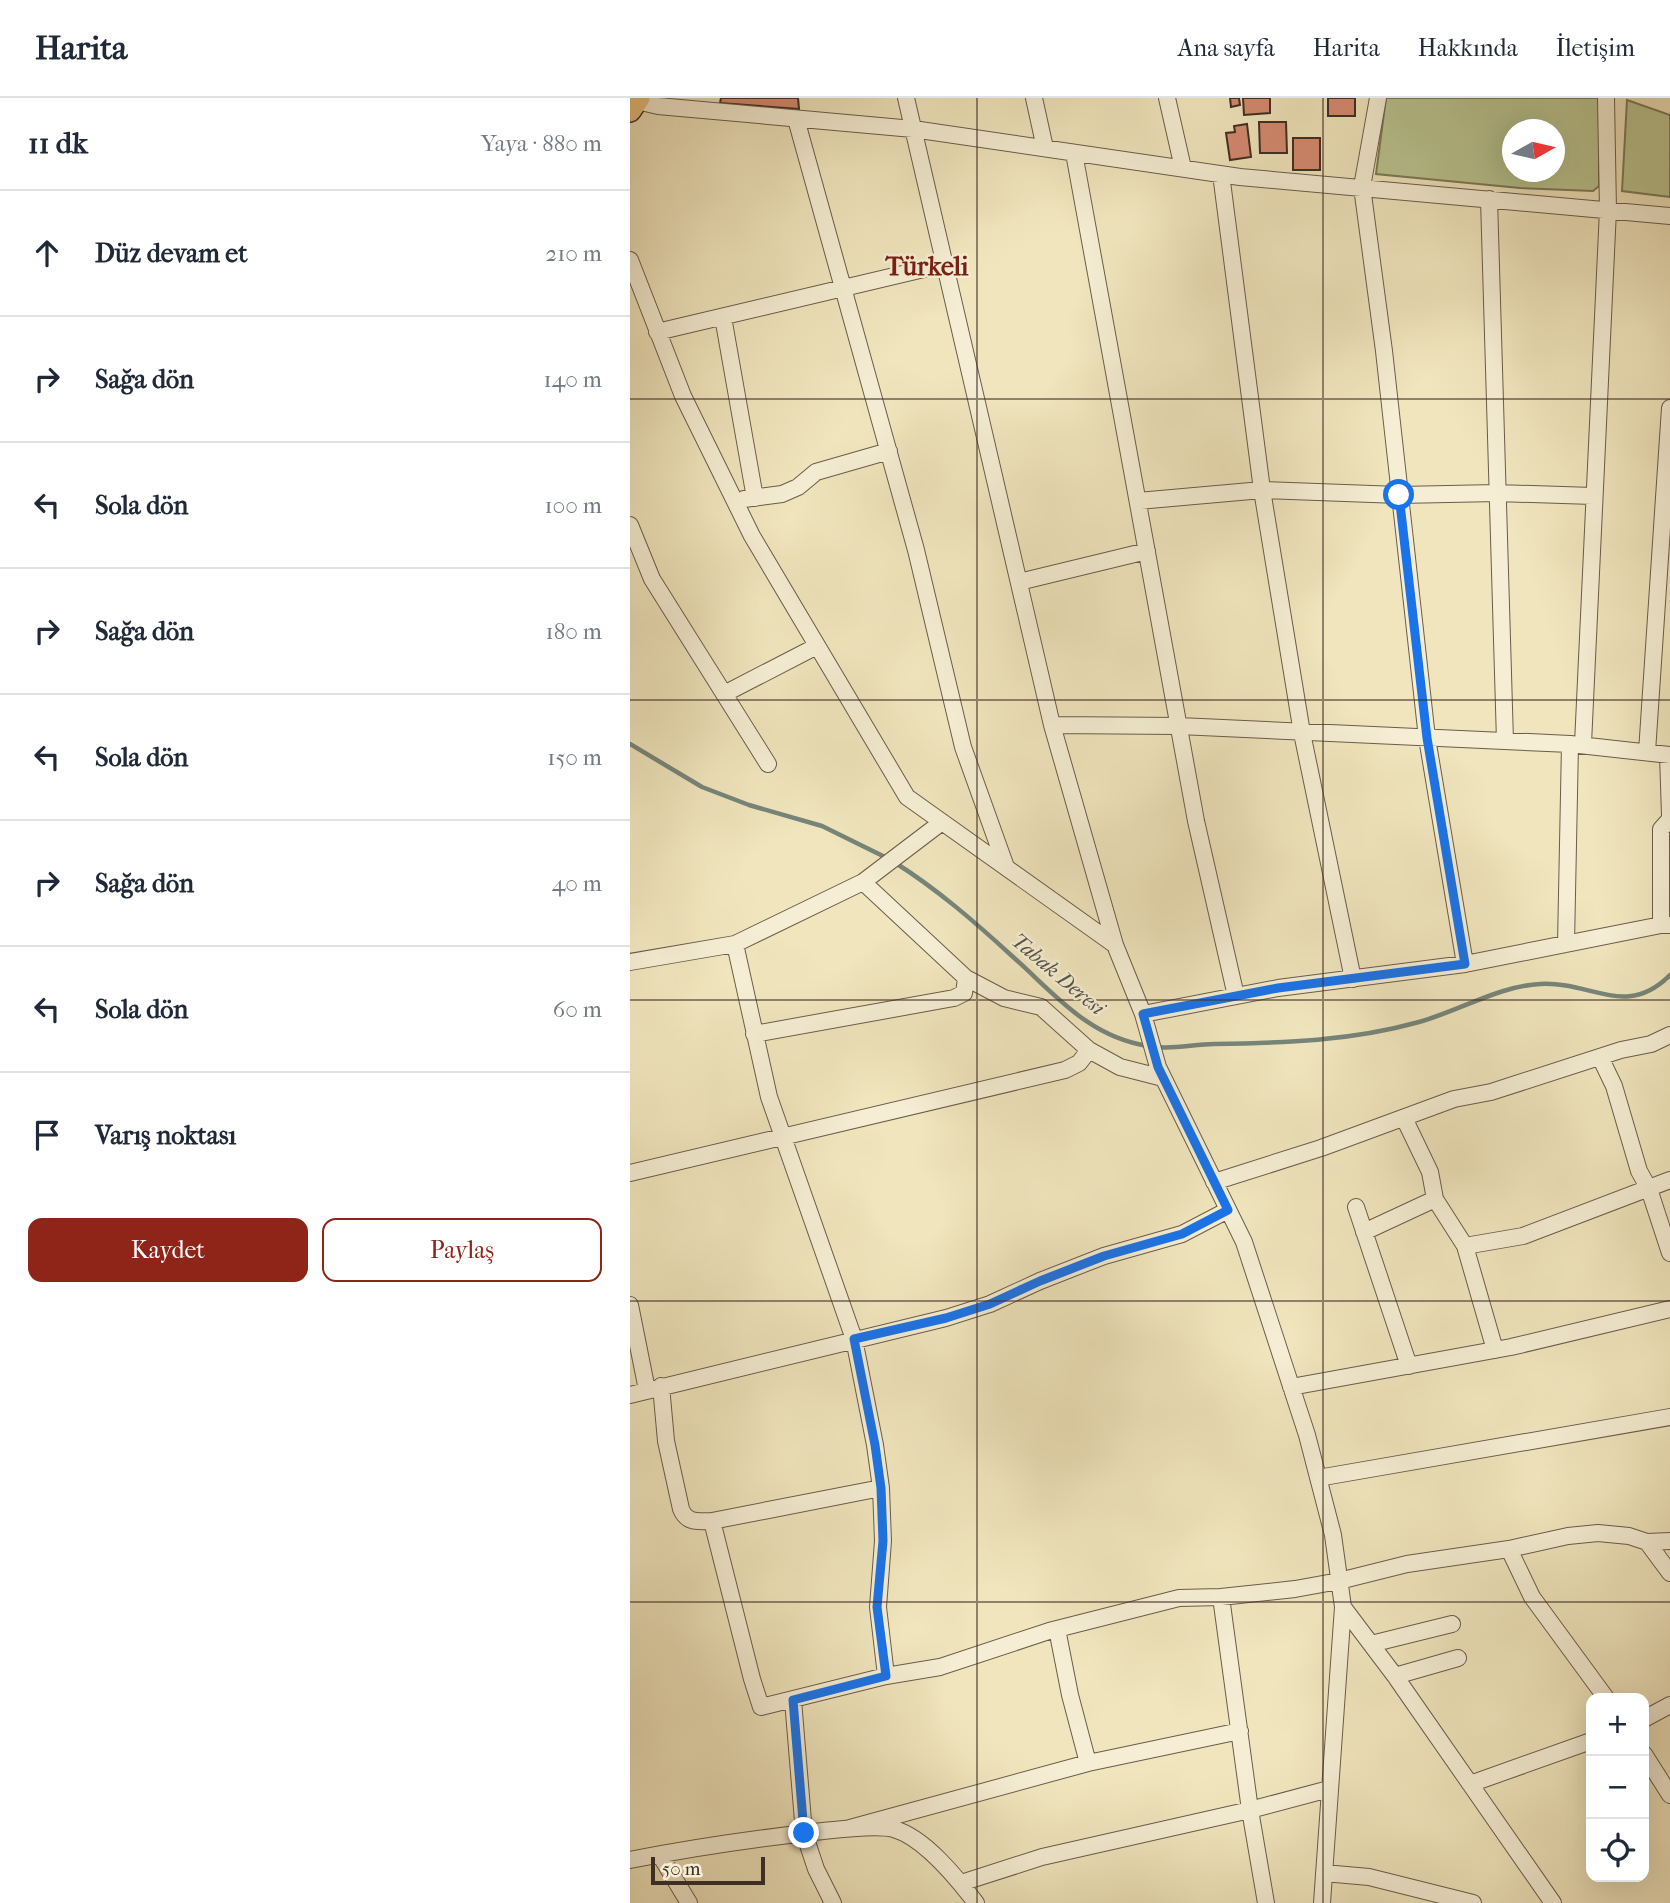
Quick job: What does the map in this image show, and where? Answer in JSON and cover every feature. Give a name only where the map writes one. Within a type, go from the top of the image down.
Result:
[{"type":"street","points":[[906,98],[1052,725],[1115,945],[1161,1072],[1244,1242],[1291,1387],[1333,1535],[1343,1607],[1324,1873],[1319,1903]]},
{"type":"street","points":[[1034,98],[1045,148]]},
{"type":"street","points":[[1167,98],[1182,168]]},
{"type":"street","points":[[1378,98],[1362,187],[1384,351],[1427,738],[1465,964]]},
{"type":"street","points":[[1566,944],[1594,496],[1608,210],[1606,98]]},
{"type":"street","points":[[635,103],[913,129],[1220,174],[1670,216]]},
{"type":"street","points":[[796,119],[916,550],[963,747],[1006,867]]},
{"type":"street","points":[[1073,153],[1196,821],[1236,996]]},
{"type":"street","points":[[1220,174],[1262,490],[1302,733],[1353,979]]},
{"type":"street","points":[[1489,199],[1505,741]]},
{"type":"street","points":[[630,260],[683,396],[752,536],[907,797],[1115,945]]},
{"type":"street","points":[[657,332],[945,264]]},
{"type":"street","points":[[723,317],[755,498]]},
{"type":"street","points":[[1647,752],[1670,408]]},
{"type":"street","points":[[735,501],[782,494],[798,487],[816,472],[889,451]]},
{"type":"street","points":[[1138,501],[1262,490],[1399,495],[1497,493],[1594,496]]},
{"type":"street","points":[[630,525],[652,579],[768,764]]},
{"type":"street","points":[[1019,583],[1147,551]]},
{"type":"street","points":[[724,694],[817,646]]},
{"type":"street","points":[[1052,725],[1179,726],[1577,744],[1669,755],[1670,817],[1661,829],[1666,925],[1465,964],[1236,996],[1144,1021]]},
{"type":"street","points":[[630,962],[736,944],[863,882],[942,822]]},
{"type":"street","points":[[863,882],[966,978],[1004,998],[1041,1007],[1089,1050],[1120,1066],[1161,1072]]},
{"type":"street","points":[[736,944],[769,1097],[854,1339],[881,1488],[883,1541],[877,1607],[886,1676]]},
{"type":"street","points":[[754,1034],[954,998],[964,993],[966,978]]},
{"type":"street","points":[[1214,1182],[1321,1148],[1454,1099],[1491,1092],[1621,1050],[1651,1044],[1670,1035]]},
{"type":"street","points":[[630,1172],[1065,1070],[1079,1063],[1089,1050]]},
{"type":"street","points":[[1601,1057],[1614,1086],[1639,1171],[1649,1189],[1670,1253]]},
{"type":"street","points":[[1404,1118],[1430,1172],[1435,1199],[1465,1246],[1495,1350]]},
{"type":"street","points":[[1465,1246],[1523,1236],[1670,1180]]},
{"type":"street","points":[[1364,1232],[1435,1199]]},
{"type":"street","points":[[1356,1207],[1409,1366]]},
{"type":"street","points":[[630,1395],[946,1318],[990,1304],[1104,1256],[1182,1234],[1228,1210]]},
{"type":"street","points":[[630,1305],[654,1388],[683,1516],[691,1521],[712,1521],[881,1488]]},
{"type":"street","points":[[1291,1387],[1495,1350],[1670,1309]]},
{"type":"street","points":[[1318,1478],[1670,1417]]},
{"type":"street","points":[[712,1521],[761,1707],[886,1676],[940,1667],[1057,1629],[1180,1598],[1221,1597],[1295,1589],[1407,1564],[1509,1549],[1568,1536],[1598,1533],[1629,1536],[1647,1542],[1670,1541]]},
{"type":"street","points":[[1647,1542],[1670,1573]]},
{"type":"street","points":[[1509,1549],[1532,1597],[1602,1693]]},
{"type":"street","points":[[1221,1597],[1250,1810],[1266,1903]]},
{"type":"street","points":[[1343,1607],[1395,1676],[1553,1903]]},
{"type":"street","points":[[1371,1644],[1452,1624]]},
{"type":"street","points":[[1057,1629],[1070,1695],[1088,1763]]},
{"type":"street","points":[[1395,1676],[1458,1658]]},
{"type":"street","points":[[793,1700],[804,1833],[816,1869],[833,1903]]},
{"type":"street","points":[[1649,1716],[1670,1705]]},
{"type":"street","points":[[850,1828],[1088,1763],[1240,1731]]},
{"type":"street","points":[[1470,1784],[1586,1743]]},
{"type":"street","points":[[1645,1756],[1670,1795]]},
{"type":"street","points":[[961,1883],[1042,1857],[1250,1810],[1329,1789]]},
{"type":"street","points":[[630,1860],[804,1833],[850,1828],[894,1829],[926,1847],[961,1883],[976,1903]]},
{"type":"street","points":[[660,1855],[689,1903]]},
{"type":"street","points":[[1324,1873],[1370,1877],[1473,1903]]},
{"type":"green space","points":[[1386,98],[1599,98],[1599,186],[1593,191],[1520,188],[1376,174]]},
{"type":"green space","points":[[1627,100],[1670,115],[1670,197],[1622,191]]},
{"type":"building","points":[[721,98],[798,98],[799,109],[720,103]]},
{"type":"building","points":[[1230,98],[1239,98],[1240,105],[1231,107]]},
{"type":"building","points":[[1243,98],[1270,98],[1270,113],[1244,115]]},
{"type":"building","points":[[1328,98],[1355,98],[1355,116],[1328,116]]},
{"type":"building","points":[[1259,122],[1286,122],[1287,153],[1260,153]]},
{"type":"building","points":[[1247,124],[1251,157],[1230,160],[1226,133],[1235,132],[1234,126]]},
{"type":"building","points":[[1293,138],[1320,138],[1320,170],[1293,170]]},
{"type":"waterway","name":"Tabak Deresi","points":[[630,744],[702,787],[749,805],[822,826],[887,858]]},
{"type":"waterway","name":"Tabak Deresi","points":[[894,862],[970,918],[1073,1012],[1107,1033],[1148,1046]]},
{"type":"waterway","name":"Tabak Deresi","points":[[1156,1047],[1292,1042],[1343,1037],[1419,1022],[1509,989],[1540,984],[1608,995],[1638,995],[1654,988],[1670,975]]},
{"type":"district","name":"Türkeli","points":[[927,266]]},
{"type":"route","points":[[804,1833],[793,1700],[886,1676],[877,1607],[883,1541],[881,1488],[854,1339],[946,1318],[990,1304],[1104,1256],[1182,1234],[1228,1210],[1158,1067],[1143,1014],[1278,988],[1465,964],[1427,738],[1399,495]]}]
